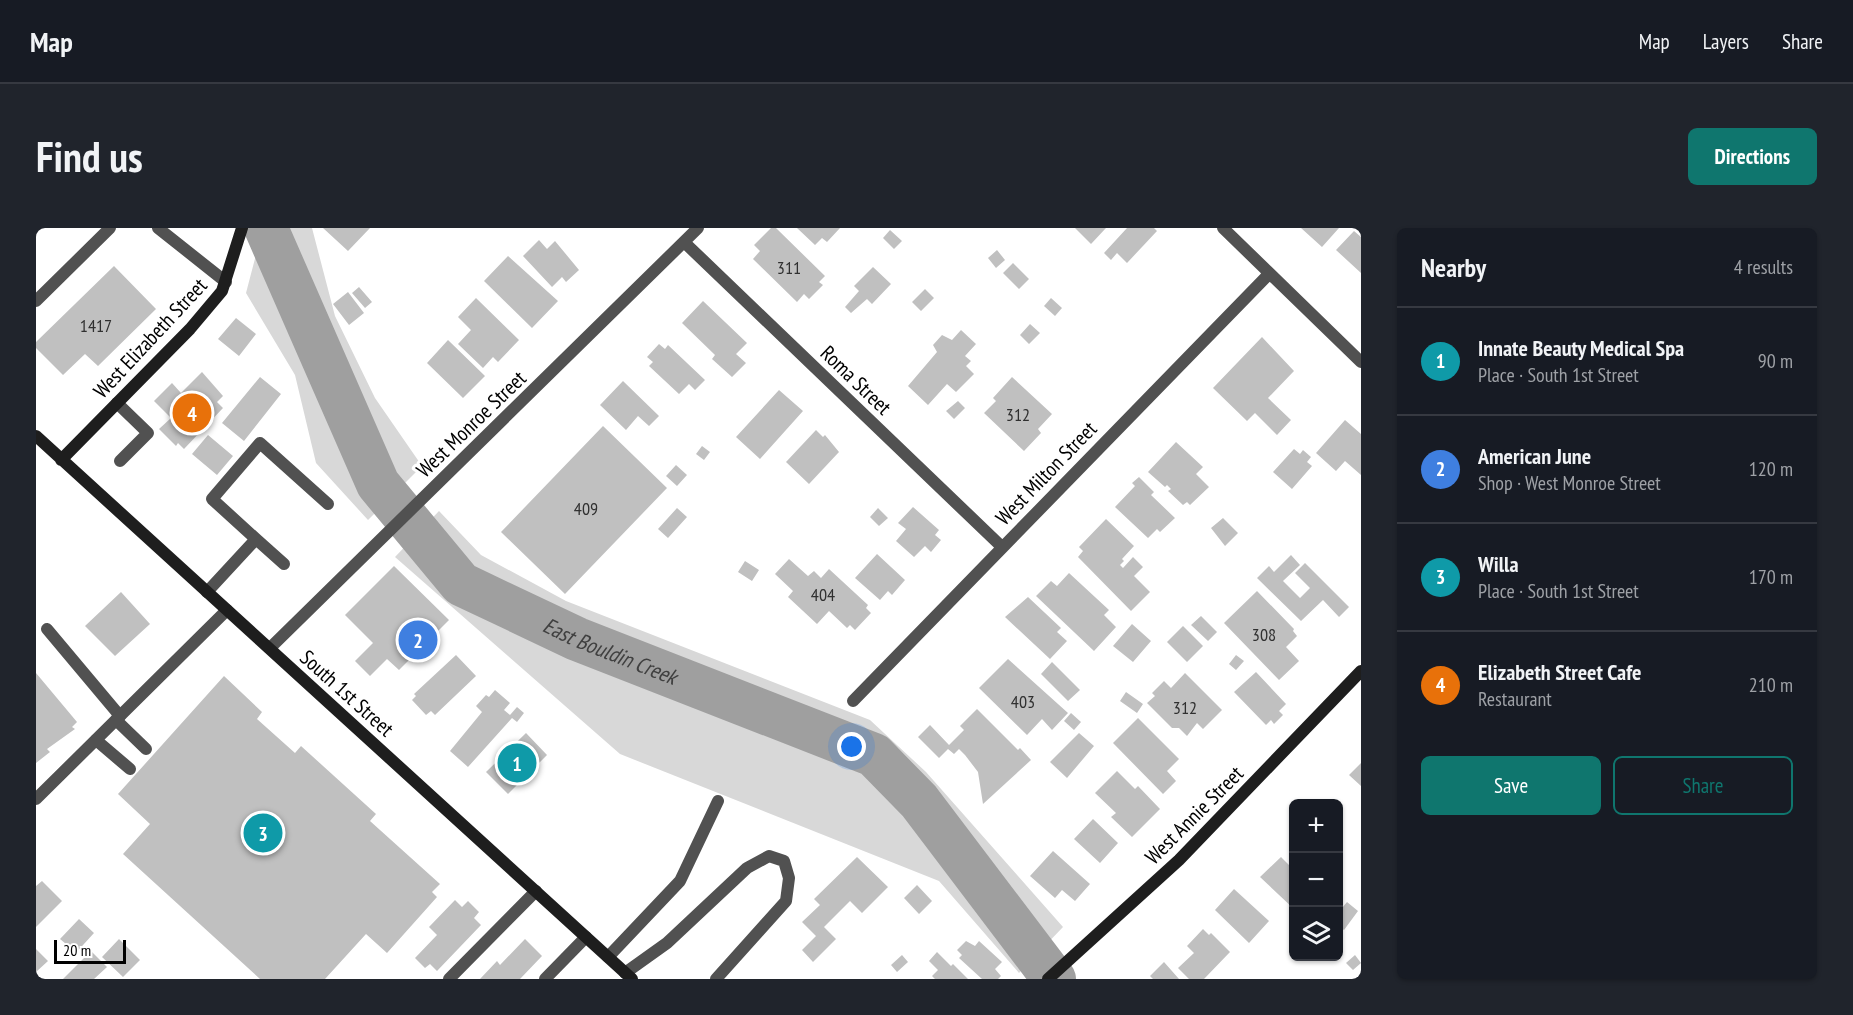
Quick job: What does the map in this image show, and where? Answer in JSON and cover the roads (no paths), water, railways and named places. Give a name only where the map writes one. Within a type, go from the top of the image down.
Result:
[{"type":"main road","name":"West Elizabeth Street","points":[[61,460],[190,329],[226,282],[242,228]]},
{"type":"main road","name":"South 1st Street","points":[[36,436],[628,976]]},
{"type":"main road","name":"West Annie Street","points":[[1048,979],[1179,860],[1361,671]]},
{"type":"street","points":[[36,301],[110,228]]},
{"type":"street","points":[[158,228],[226,282]]},
{"type":"street","name":"West Monroe Street","points":[[270,648],[698,228]]},
{"type":"street","points":[[1223,228],[1361,362]]},
{"type":"street","name":"Roma Street","points":[[684,242],[1002,547]]},
{"type":"street","name":"West Milton Street","points":[[853,701],[1269,274]]},
{"type":"street","points":[[117,403],[148,433],[120,461]]},
{"type":"street","points":[[284,564],[212,499],[260,443],[328,504]]},
{"type":"street","points":[[207,592],[256,539]]},
{"type":"street","points":[[36,799],[227,610]]},
{"type":"street","points":[[47,629],[118,718],[146,749]]},
{"type":"street","points":[[96,740],[129,769]]},
{"type":"street","points":[[608,957],[680,881],[718,801]]},
{"type":"street","points":[[628,976],[747,868],[769,856],[784,861],[789,878],[786,901],[716,979]]},
{"type":"street","points":[[449,979],[536,891]]},
{"type":"street","points":[[545,979],[586,937]]},
{"type":"waterway","name":"East Bouldin Creek","points":[[266,228],[378,484],[461,584],[577,639],[874,755],[919,801],[1054,979]]},
{"type":"place","name":"Elizabeth Street Cafe","points":[[192,413]]},
{"type":"place","name":"American June","points":[[418,640]]},
{"type":"place","name":"Innate Beauty Medical Spa","points":[[517,763]]},
{"type":"place","name":"Willa","points":[[263,833]]}]
